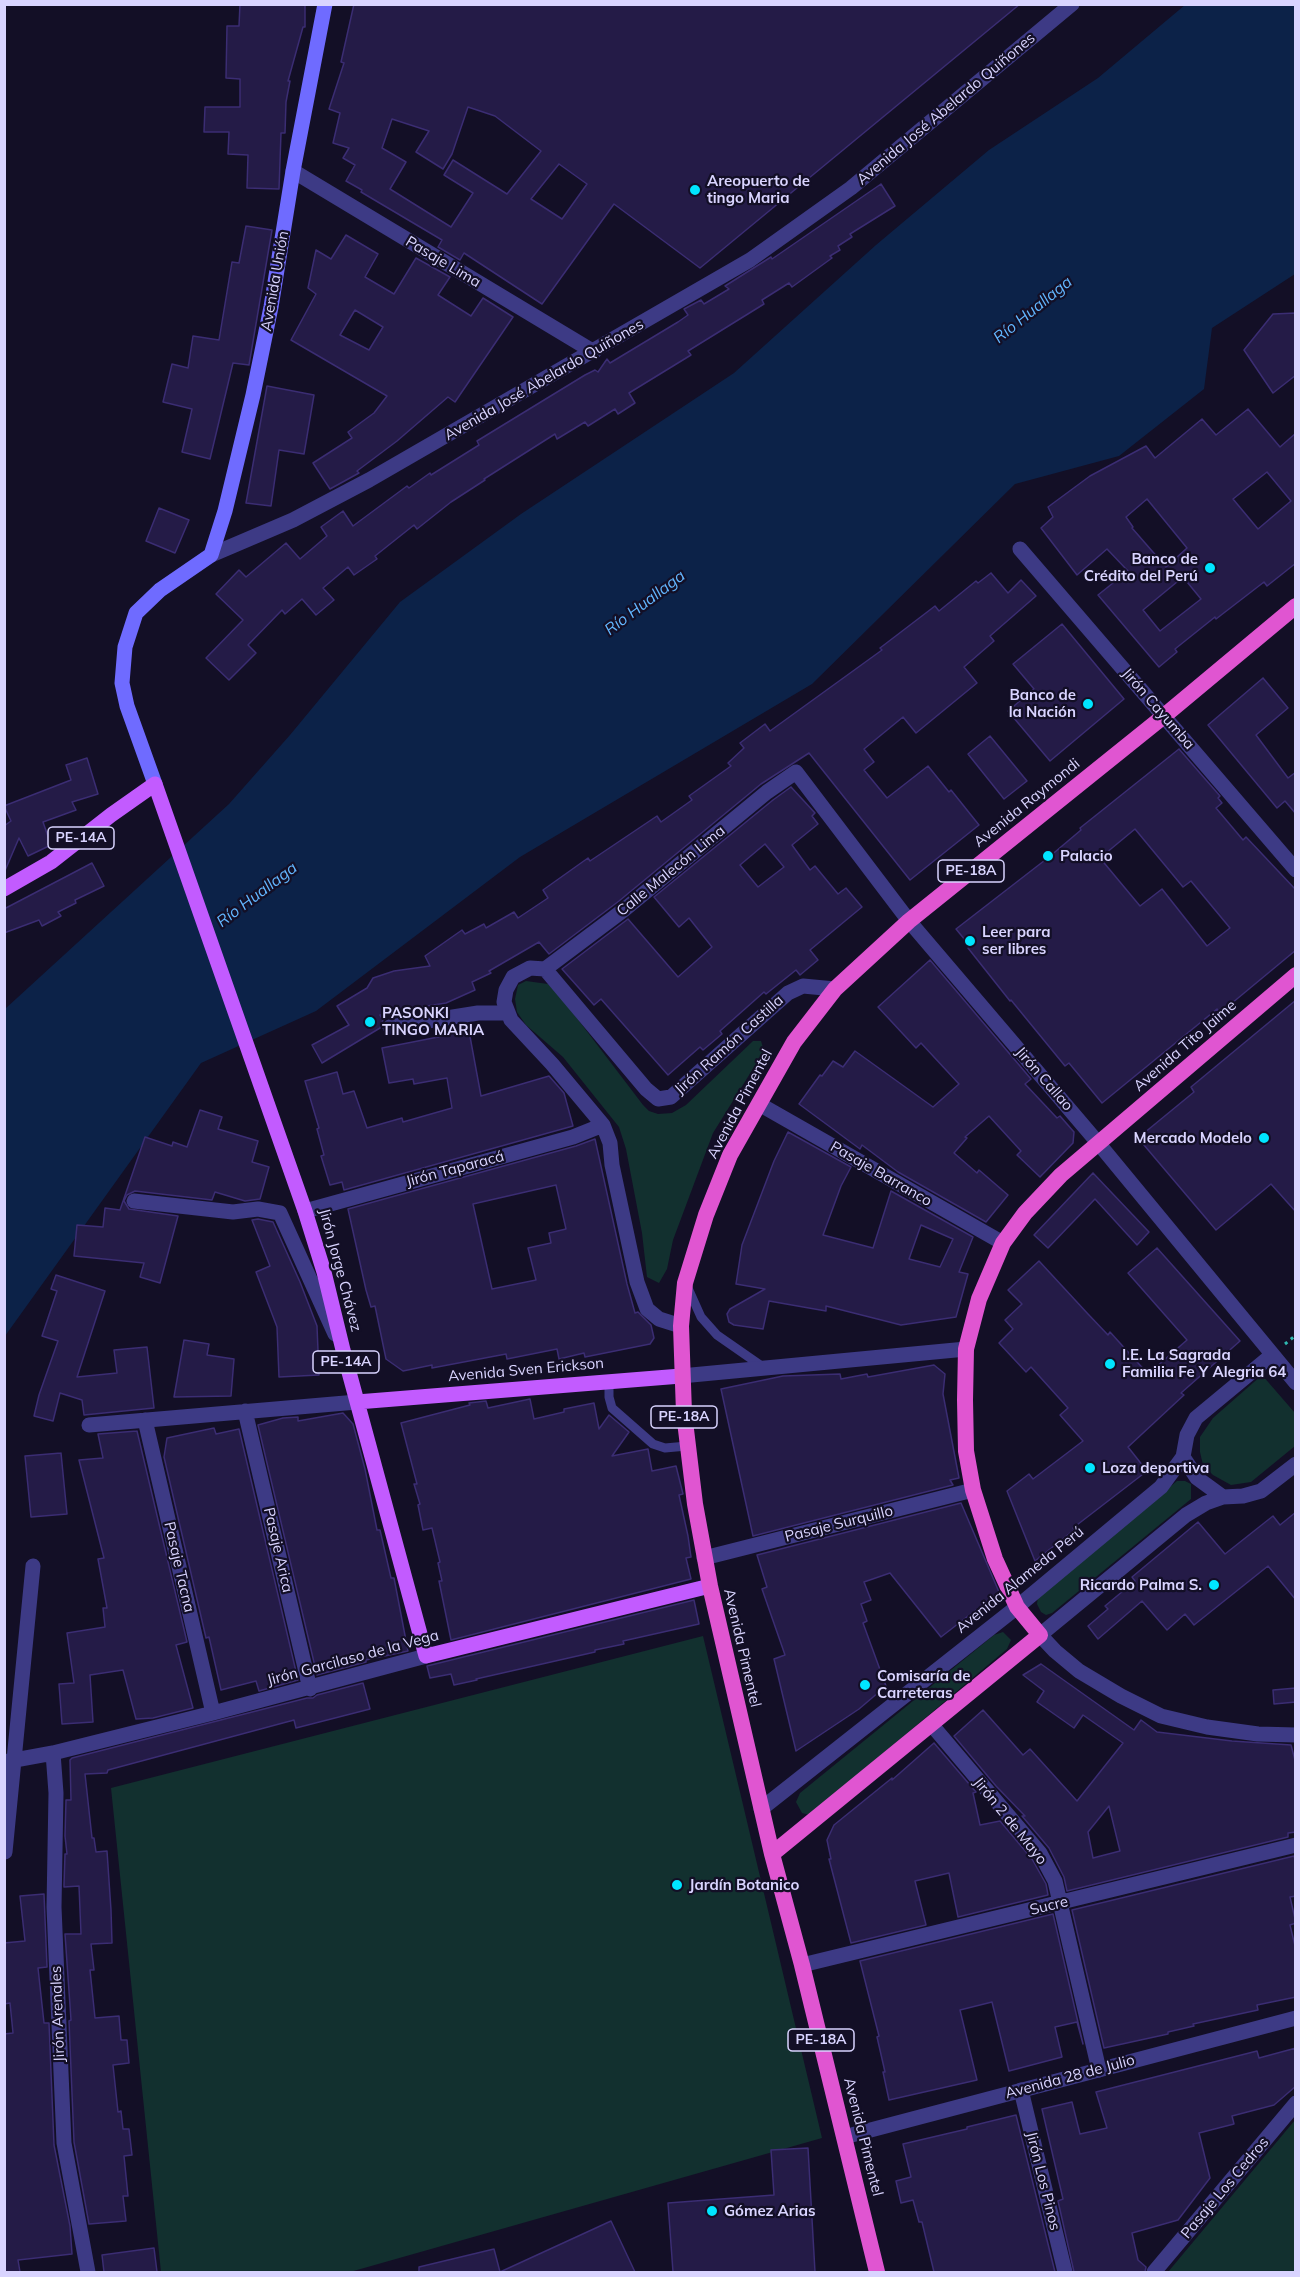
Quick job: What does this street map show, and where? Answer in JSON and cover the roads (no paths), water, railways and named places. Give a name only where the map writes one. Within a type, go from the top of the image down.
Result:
[{"type":"highway","name":"Avenida Raymondi","points":[[794,1042],[835,989],[909,921],[1164,716],[1296,606]]},
{"type":"highway","name":"Avenida Tito Jaime","points":[[1040,1635],[1017,1606],[995,1559],[973,1490],[966,1451],[966,1349],[979,1299],[1003,1243],[1032,1205],[1061,1175],[1296,975]]},
{"type":"highway","name":"Avenida Pimentel","points":[[794,1042],[730,1155],[706,1215],[686,1283],[681,1326],[681,1376],[687,1446],[710,1586],[761,1809],[802,1965],[877,2272]]},
{"type":"highway","points":[[772,1854],[1040,1635]]},
{"type":"main road","name":"Avenida Unión","points":[[211,555],[225,511],[253,395],[279,263],[293,171],[324,4]]},
{"type":"main road","name":"Avenida José Abelardo Quiñones","points":[[155,784],[124,694],[122,683],[125,647],[136,613],[160,590],[211,555]]},
{"type":"main road","name":"Jirón Jorge Chávez","points":[[155,784],[257,1071],[324,1272],[426,1656]]},
{"type":"main road","name":"PE-14A","points":[[4,889],[51,862],[155,784]]},
{"type":"main road","name":"Avenida Sven Erickson","points":[[357,1402],[681,1376]]},
{"type":"main road","name":"Jirón Garcilaso de la Vega","points":[[426,1656],[710,1586]]},
{"type":"street","name":"Avenida José Abelardo Quiñones","points":[[211,555],[292,520],[369,480],[750,260],[833,201],[1072,4]]},
{"type":"street","name":"Pasaje Lima","points":[[293,171],[594,352]]},
{"type":"street","name":"Jirón Cayumba","points":[[1020,549],[1296,870]]},
{"type":"street","name":"Jirón Callao","points":[[796,772],[909,921],[1099,1143],[1296,1383]]},
{"type":"street","name":"Calle Malecón Lima","points":[[545,969],[625,909],[767,792],[796,772]]},
{"type":"street","points":[[545,969],[530,968],[513,977],[505,996],[506,1013],[603,1125],[610,1143],[612,1165],[637,1282],[647,1309],[659,1319],[681,1326]]},
{"type":"street","name":"Jirón Ramón Castilla","points":[[545,969],[646,1089],[658,1099],[670,1097],[788,993],[803,986],[835,989]]},
{"type":"street","points":[[390,1027],[478,1013],[506,1013]]},
{"type":"street","name":"Pasaje Barranco","points":[[759,1104],[1003,1243]]},
{"type":"street","name":"Jirón Taparacá","points":[[305,1211],[573,1137],[603,1125]]},
{"type":"street","points":[[134,1201],[233,1212],[258,1209],[280,1213],[343,1350]]},
{"type":"street","name":"Avenida Sven Erickson","points":[[681,1376],[966,1349]]},
{"type":"street","name":"Avenida Alameda Perú","points":[[761,1809],[1017,1606],[1161,1487],[1183,1457],[1187,1436],[1196,1418],[1272,1355]]},
{"type":"street","name":"Avenida Sven Erickson","points":[[89,1425],[357,1402]]},
{"type":"street","name":"Pasaje Arica","points":[[245,1411],[310,1689]]},
{"type":"street","name":"Pasaje Tacna","points":[[145,1420],[213,1713]]},
{"type":"street","points":[[1183,1457],[1197,1478],[1223,1497]]},
{"type":"street","points":[[1296,1464],[1261,1491],[1243,1496],[1223,1497],[1206,1503],[1186,1515],[1040,1635],[1079,1671],[1161,1716],[1258,1734],[1296,1735]]},
{"type":"street","name":"Pasaje Surquillo","points":[[704,1558],[973,1490]]},
{"type":"street","points":[[5,1852],[9,1761],[33,1566]]},
{"type":"street","name":"Jirón Garcilaso de la Vega","points":[[9,1761],[53,1753],[310,1689],[426,1656]]},
{"type":"street","name":"Jirón 2 de Mayo","points":[[931,1725],[1040,1853],[1055,1881],[1099,2070]]},
{"type":"street","name":"Jirón Arenales","points":[[53,1753],[56,1793],[54,1907],[64,2143],[88,2272]]},
{"type":"street","name":"Sucre","points":[[802,1965],[1296,1845]]},
{"type":"street","name":"Avenida 28 de Julio","points":[[844,2137],[1296,2018]]},
{"type":"street","name":"Jirón Los Pinos","points":[[1021,2090],[1065,2272]]},
{"type":"street","name":"Pasaje Los Cedros","points":[[1154,2272],[1296,2103]]},
{"type":"lane","points":[[686,1283],[701,1317],[717,1335],[765,1368]]},
{"type":"lane","points":[[609,1382],[612,1408],[653,1444],[665,1448],[687,1446]]},
{"type":"water","name":"Río Huallaga","points":[[1185,5],[1295,5],[1295,274],[1212,328],[1204,389],[1119,456],[1015,484],[812,684],[520,857],[316,1011],[201,1063],[5,1336],[5,1009],[229,804],[290,735],[400,602],[521,514],[734,373],[876,245],[989,150],[1098,78]]},
{"type":"place","name":"Areopuerto de tingo Maria","points":[[695,190]]},
{"type":"place","name":"Banco de Crédito del Perú","points":[[1210,568]]},
{"type":"place","name":"Banco de la Nación","points":[[1088,704]]},
{"type":"place","name":"Palacio","points":[[1048,856]]},
{"type":"place","name":"Leer para ser libres","points":[[970,941]]},
{"type":"place","name":"PASONKI TINGO MARIA","points":[[370,1022]]},
{"type":"place","name":"Mercado Modelo","points":[[1264,1138]]},
{"type":"place","name":"I.E. La Sagrada Familia Fe Y Alegria 64","points":[[1110,1364]]},
{"type":"place","name":"Loza deportiva","points":[[1090,1468]]},
{"type":"place","name":"Ricardo Palma S.","points":[[1214,1585]]},
{"type":"place","name":"Comisaría de Carreteras","points":[[865,1685]]},
{"type":"place","name":"Jardín Botanico","points":[[677,1885]]},
{"type":"place","name":"Gómez Arias","points":[[712,2211]]}]
